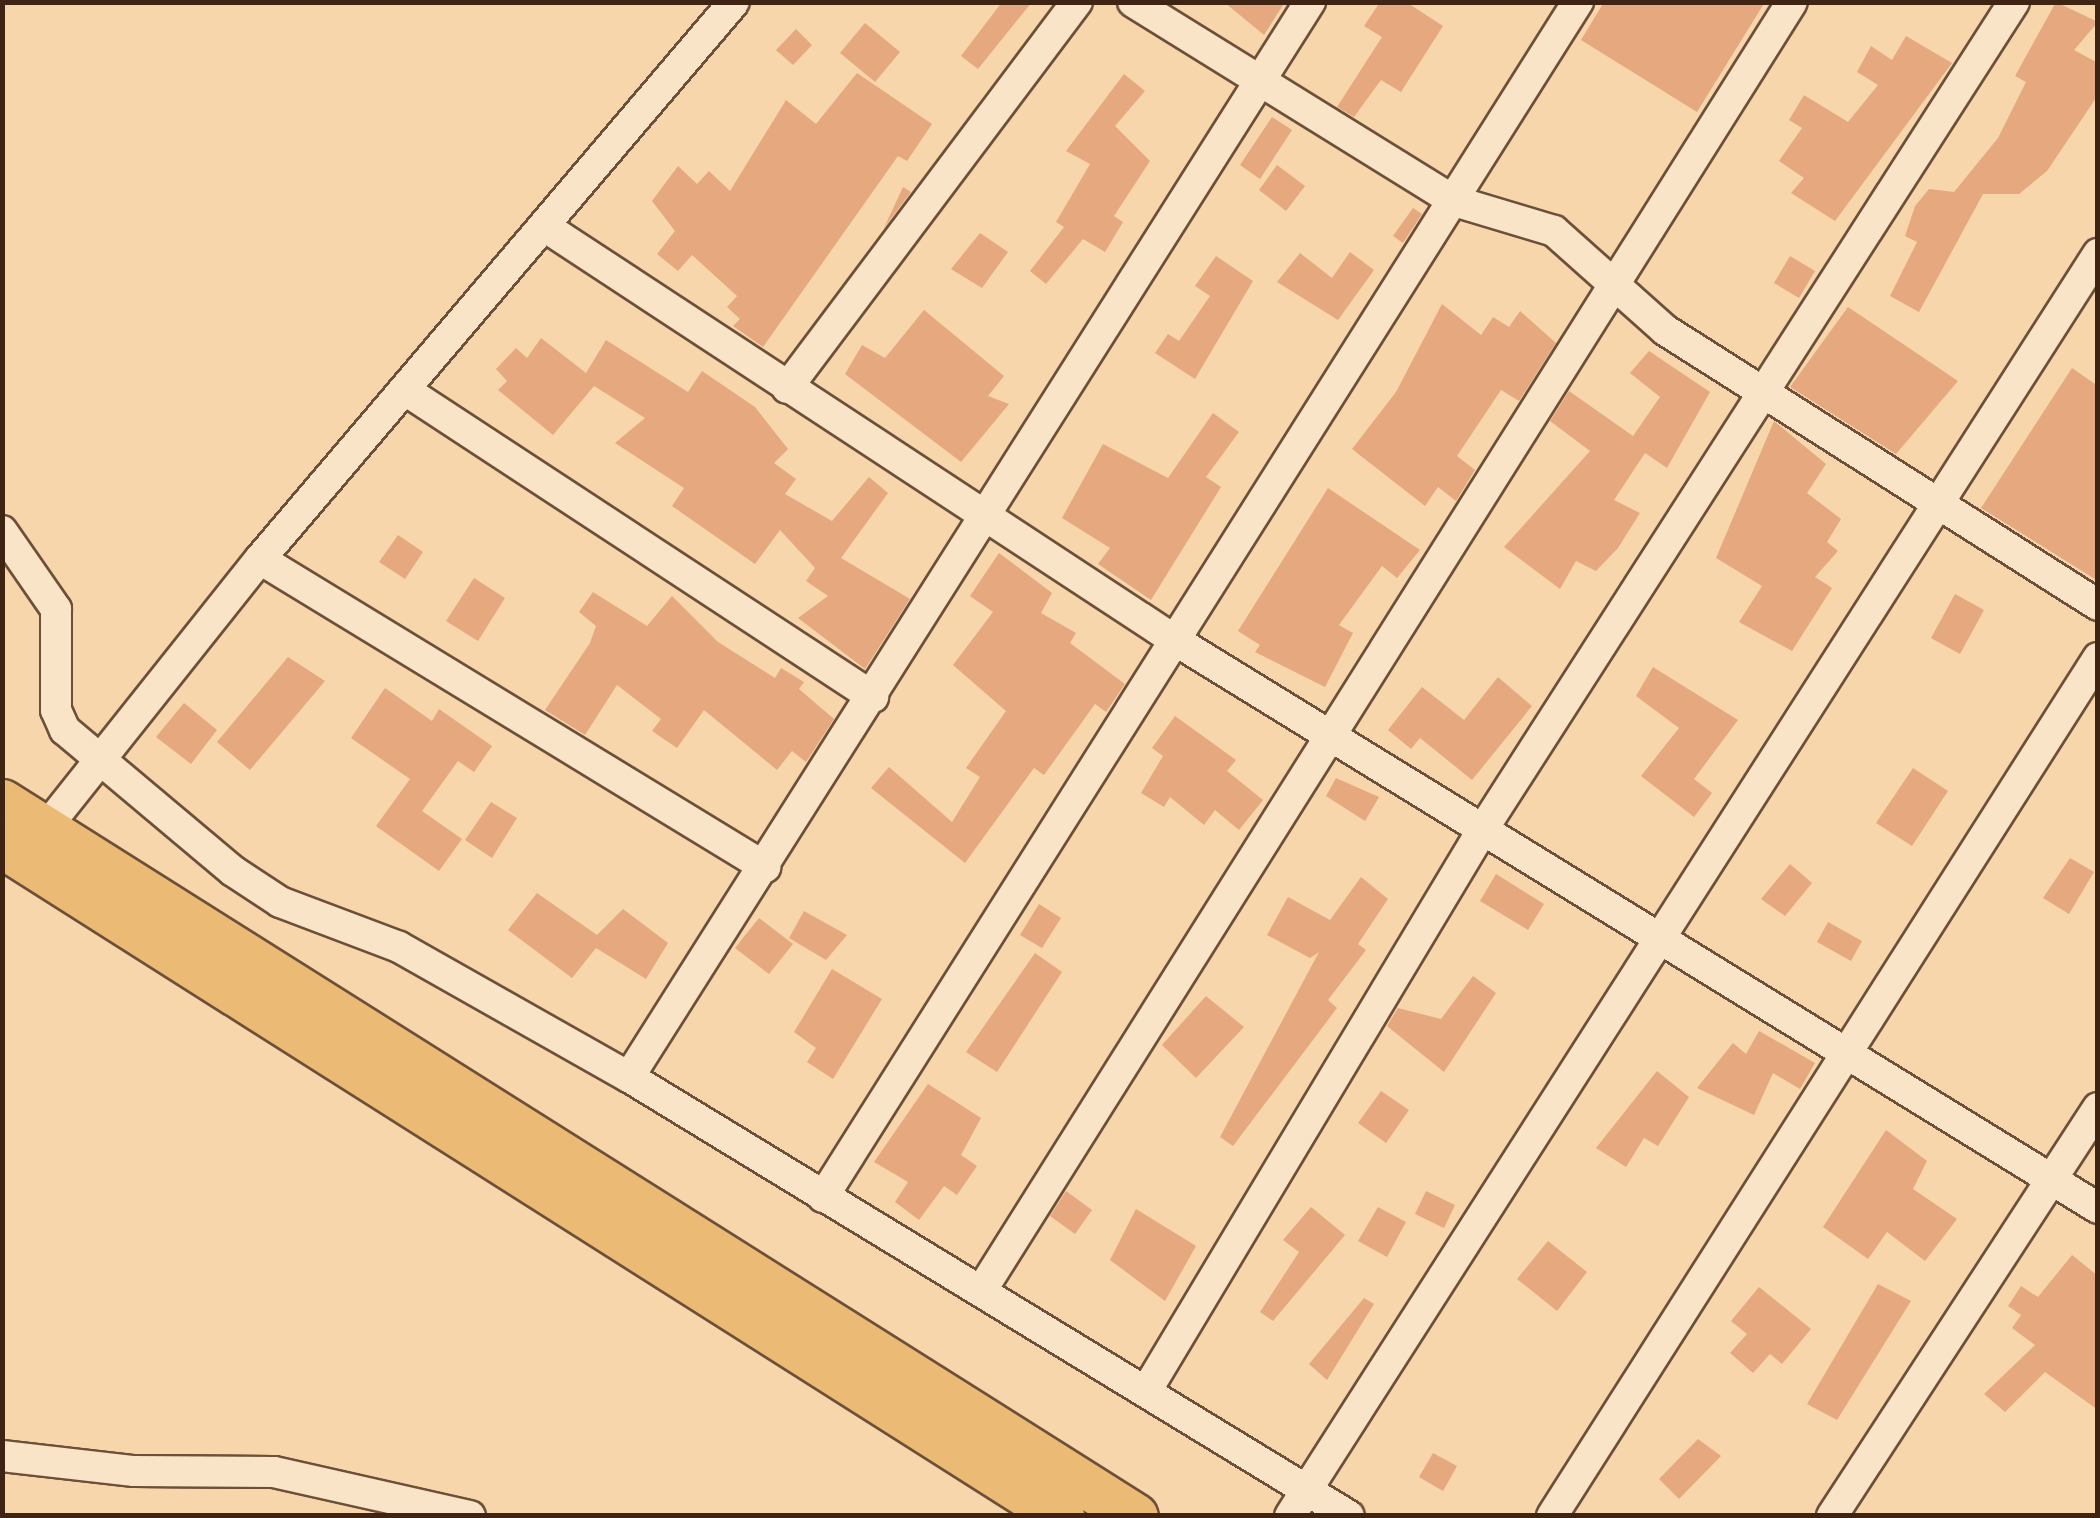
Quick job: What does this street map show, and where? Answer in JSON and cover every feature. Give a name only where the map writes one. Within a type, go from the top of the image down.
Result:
[{"type":"highway","points":[[2,802],[1134,1516]]},
{"type":"highway","points":[[2,845],[1061,1516]]},
{"type":"street","points":[[44,829],[260,559],[734,2]]},
{"type":"street","points":[[787,388],[1077,2]]},
{"type":"street","points":[[1133,2],[1454,201],[1554,231],[1614,286],[1762,390],[2098,605]]},
{"type":"street","points":[[629,1077],[874,697],[1310,2]]},
{"type":"street","points":[[823,1197],[1578,2]]},
{"type":"street","points":[[983,1288],[1792,2]]},
{"type":"street","points":[[1148,1388],[1483,829],[2014,2]]},
{"type":"street","points":[[544,226],[1173,639],[1483,829],[1658,943],[1846,1048],[2098,1208]]},
{"type":"street","points":[[1290,1516],[1936,501],[2098,254]]},
{"type":"street","points":[[405,390],[874,697]]},
{"type":"street","points":[[2,530],[56,609],[56,710],[96,760],[280,902],[399,947],[629,1077],[823,1197],[1148,1388],[1348,1516]]},
{"type":"street","points":[[260,559],[765,868]]},
{"type":"street","points":[[1552,1516],[1846,1048],[2098,658]]},
{"type":"street","points":[[1832,1516],[2098,1108]]},
{"type":"street","points":[[2,1456],[134,1471],[274,1472],[470,1516]]},
{"type":"building","points":[[1002,2],[1032,2],[978,69],[961,56]]},
{"type":"building","points":[[1224,2],[1285,2],[1264,35]]},
{"type":"building","points":[[1380,2],[1406,2],[1443,26],[1401,92],[1381,80],[1354,117],[1337,107],[1382,37],[1364,26]]},
{"type":"building","points":[[1604,2],[1765,2],[1697,112],[1581,40]]},
{"type":"building","points":[[2056,2],[2098,22],[2074,50],[2098,63],[2098,95],[2047,171],[2019,194],[1983,194],[1919,312],[1890,296],[1917,242],[1905,236],[1915,206],[1929,189],[1954,192],[1998,138],[2026,82],[2015,76]]},
{"type":"building","points":[[865,23],[900,52],[875,82],[840,53]]},
{"type":"building","points":[[796,29],[812,45],[793,65],[776,50]]},
{"type":"building","points":[[1906,36],[1952,63],[1835,221],[1791,193],[1804,178],[1779,161],[1802,128],[1789,120],[1804,95],[1848,122],[1878,85],[1857,72],[1871,46],[1892,60]]},
{"type":"building","points":[[857,73],[932,124],[907,161],[898,156],[763,347],[733,326],[740,319],[727,307],[737,296],[692,255],[678,271],[657,254],[675,231],[652,201],[678,166],[697,184],[709,171],[730,191],[786,100],[816,124]]},
{"type":"building","points":[[1124,74],[1145,91],[1115,126],[1150,161],[1114,216],[1123,222],[1105,252],[1083,239],[1046,284],[1030,271],[1064,227],[1056,222],[1090,164],[1066,151]]},
{"type":"building","points":[[1272,117],[1292,130],[1260,179],[1240,165]]},
{"type":"building","points":[[1277,165],[1305,186],[1286,211],[1259,190]]},
{"type":"building","points":[[903,187],[911,192],[884,228]]},
{"type":"building","points":[[1413,208],[1422,214],[1403,243],[1393,236]]},
{"type":"building","points":[[980,233],[1008,252],[982,288],[951,269]]},
{"type":"building","points":[[1350,252],[1374,270],[1338,320],[1277,282],[1300,253],[1332,278]]},
{"type":"building","points":[[1216,256],[1253,281],[1195,379],[1155,353],[1168,334],[1179,341],[1210,296],[1195,286]]},
{"type":"building","points":[[1790,256],[1815,271],[1799,298],[1774,283]]},
{"type":"building","points":[[1442,304],[1481,335],[1493,317],[1509,327],[1520,311],[1556,343],[1519,401],[1501,390],[1457,456],[1475,470],[1456,501],[1438,487],[1425,506],[1352,449],[1396,392]]},
{"type":"building","points":[[1848,307],[1958,381],[1896,454],[1790,387]]},
{"type":"building","points":[[924,310],[1004,376],[988,396],[1009,404],[961,462],[845,374],[862,345],[885,358]]},
{"type":"building","points":[[541,338],[586,373],[606,340],[688,392],[702,371],[755,407],[788,449],[774,463],[796,479],[785,494],[832,521],[869,477],[888,493],[841,558],[910,599],[865,669],[798,618],[828,596],[806,581],[815,568],[780,530],[755,564],[672,506],[684,488],[615,443],[645,418],[594,386],[553,435],[498,390],[507,381],[496,369],[516,348],[527,358]]},
{"type":"building","points":[[1649,351],[1710,392],[1667,468],[1645,453],[1614,500],[1640,513],[1618,548],[1596,571],[1576,561],[1560,589],[1504,547],[1590,451],[1550,421],[1569,391],[1633,436],[1660,397],[1630,373]]},
{"type":"building","points":[[2072,368],[2098,386],[2098,581],[1981,508]]},
{"type":"building","points":[[1213,413],[1239,432],[1206,477],[1221,487],[1151,600],[1098,564],[1110,548],[1062,518],[1103,444],[1168,478]]},
{"type":"building","points":[[1774,421],[1826,464],[1807,493],[1841,519],[1827,542],[1838,551],[1815,577],[1832,588],[1792,651],[1739,622],[1762,586],[1716,558]]},
{"type":"building","points":[[1328,488],[1420,550],[1397,578],[1382,566],[1339,625],[1353,633],[1325,687],[1255,652],[1260,645],[1238,631]]},
{"type":"building","points":[[398,535],[423,552],[405,579],[379,562]]},
{"type":"building","points":[[999,553],[1052,593],[1041,613],[1076,633],[1070,643],[1125,684],[1106,712],[1095,704],[1044,775],[1034,768],[965,863],[871,788],[889,767],[952,822],[980,777],[966,768],[1006,711],[953,665],[993,612],[970,596]]},
{"type":"building","points":[[474,578],[505,598],[478,641],[446,621]]},
{"type":"building","points":[[593,592],[647,626],[672,596],[718,642],[775,678],[781,668],[804,682],[799,689],[834,719],[806,762],[792,751],[777,770],[704,710],[677,748],[652,731],[661,719],[617,685],[585,735],[545,710],[590,643],[596,626],[579,612]]},
{"type":"building","points":[[1955,594],[1984,610],[1960,654],[1931,638]]},
{"type":"building","points":[[288,657],[325,681],[250,770],[217,742]]},
{"type":"building","points":[[1653,667],[1738,720],[1694,779],[1712,793],[1694,817],[1641,776],[1679,728],[1636,696]]},
{"type":"building","points":[[1498,677],[1532,706],[1472,780],[1420,738],[1411,749],[1388,730],[1422,687],[1464,720]]},
{"type":"building","points":[[385,688],[432,721],[439,709],[492,746],[474,772],[458,761],[422,811],[462,839],[439,871],[376,826],[410,779],[351,738]]},
{"type":"building","points":[[184,703],[217,730],[191,764],[156,737]]},
{"type":"building","points":[[1175,716],[1236,760],[1227,771],[1263,800],[1239,830],[1215,810],[1204,825],[1170,797],[1164,807],[1141,793],[1163,756],[1152,748]]},
{"type":"building","points":[[1913,768],[1948,791],[1912,846],[1876,823]]},
{"type":"building","points":[[1336,778],[1379,797],[1365,821],[1326,796]]},
{"type":"building","points":[[491,802],[517,818],[492,858],[465,840]]},
{"type":"building","points":[[2070,858],[2094,872],[2069,914],[2043,898]]},
{"type":"building","points":[[1790,864],[1812,883],[1785,916],[1761,899]]},
{"type":"building","points":[[1496,874],[1544,904],[1528,930],[1480,901]]},
{"type":"building","points":[[1361,877],[1388,899],[1358,944],[1366,950],[1328,1000],[1337,1008],[1233,1146],[1220,1137],[1319,952],[1310,958],[1267,935],[1288,897],[1330,920]]},
{"type":"building","points":[[537,893],[597,935],[623,909],[668,943],[646,979],[596,948],[572,978],[508,930]]},
{"type":"building","points":[[1039,904],[1061,918],[1042,948],[1020,935]]},
{"type":"building","points":[[804,911],[847,935],[826,960],[789,938]]},
{"type":"building","points":[[759,918],[793,944],[769,974],[735,948]]},
{"type":"building","points":[[1828,922],[1862,941],[1851,961],[1817,942]]},
{"type":"building","points":[[1035,953],[1062,972],[997,1072],[966,1052]]},
{"type":"building","points":[[832,969],[882,999],[833,1079],[807,1062],[816,1048],[794,1032]]},
{"type":"building","points":[[1473,976],[1496,993],[1444,1072],[1387,1026],[1398,1008],[1441,1019]]},
{"type":"building","points":[[1206,996],[1244,1027],[1196,1078],[1162,1045]]},
{"type":"building","points":[[1759,1031],[1815,1063],[1800,1089],[1773,1073],[1754,1115],[1697,1088],[1733,1043],[1746,1054]]},
{"type":"building","points":[[1657,1071],[1689,1097],[1658,1146],[1644,1138],[1626,1167],[1596,1148]]},
{"type":"building","points":[[928,1084],[981,1118],[961,1155],[977,1166],[957,1195],[944,1186],[919,1220],[895,1202],[908,1182],[874,1162]]},
{"type":"building","points":[[1381,1091],[1409,1110],[1386,1143],[1358,1123]]},
{"type":"building","points":[[1886,1130],[1927,1161],[1913,1189],[1957,1219],[1925,1261],[1887,1232],[1868,1259],[1823,1227]]},
{"type":"building","points":[[1066,1191],[1092,1210],[1075,1234],[1050,1216]]},
{"type":"building","points":[[1426,1191],[1455,1205],[1444,1228],[1415,1214]]},
{"type":"building","points":[[1311,1207],[1345,1235],[1273,1321],[1260,1312],[1299,1252],[1283,1240]]},
{"type":"building","points":[[1378,1207],[1406,1222],[1387,1257],[1358,1241]]},
{"type":"building","points":[[1136,1209],[1196,1246],[1165,1301],[1110,1260]]},
{"type":"building","points":[[1548,1241],[1587,1272],[1557,1311],[1517,1279]]},
{"type":"building","points":[[2072,1255],[2098,1276],[2098,1410],[2045,1372],[2005,1412],[1984,1394],[2035,1345],[2012,1328],[2021,1315],[2008,1306],[2021,1286],[2038,1297]]},
{"type":"building","points":[[1878,1284],[1911,1301],[1837,1420],[1807,1404]]},
{"type":"building","points":[[1759,1287],[1811,1329],[1782,1364],[1770,1354],[1753,1373],[1730,1353],[1747,1334],[1731,1321]]},
{"type":"building","points":[[1364,1298],[1374,1304],[1327,1380],[1309,1364]]},
{"type":"building","points":[[1698,1439],[1721,1456],[1679,1499],[1659,1479]]},
{"type":"building","points":[[1433,1453],[1457,1466],[1443,1491],[1419,1477]]}]
